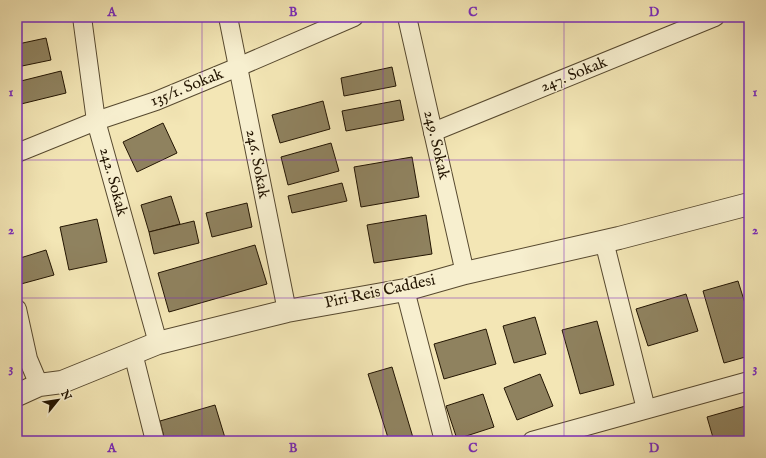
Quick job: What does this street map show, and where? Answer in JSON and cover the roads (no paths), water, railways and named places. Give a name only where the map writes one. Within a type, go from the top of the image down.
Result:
[{"type":"street","name":"242. Sokak","points":[[82,17],[96,121],[158,343]]},
{"type":"street","name":"246. Sokak","points":[[228,17],[287,311]]},
{"type":"street","name":"135/1. Sokak","points":[[17,153],[96,121],[156,101],[354,17]]},
{"type":"street","name":"249. Sokak","points":[[407,17],[465,274]]},
{"type":"street","name":"247. Sokak","points":[[434,132],[715,17]]},
{"type":"street","name":"Piri Reis Caddesi","points":[[17,395],[39,385],[62,382],[158,343],[287,311],[405,290],[749,204]]},
{"type":"street","points":[[604,241],[646,410]]},
{"type":"street","points":[[405,290],[444,441]]},
{"type":"street","points":[[17,308],[28,359],[39,385]]},
{"type":"street","points":[[133,353],[155,441]]},
{"type":"street","points":[[532,441],[749,381]]}]
